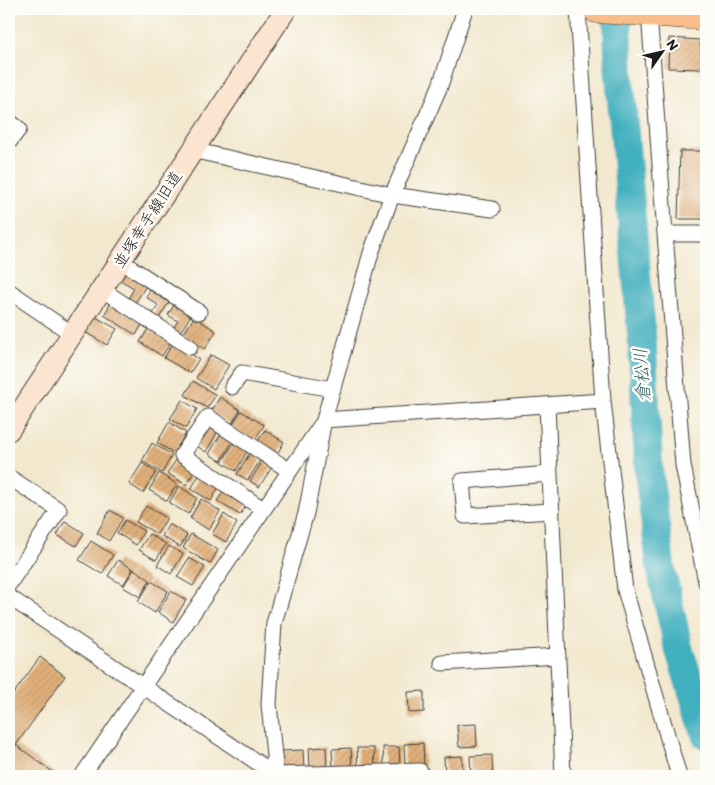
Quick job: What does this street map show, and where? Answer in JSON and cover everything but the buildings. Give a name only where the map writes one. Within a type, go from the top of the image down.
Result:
[{"type":"highway","points":[[599,9],[706,16]]},
{"type":"street","name":"並塚幸手線旧道","points":[[9,430],[119,260],[286,9]]},
{"type":"street","points":[[276,776],[268,704],[274,623],[306,513],[324,420],[371,253],[392,195],[440,86],[465,9]]},
{"type":"street","points":[[578,9],[603,401],[624,590],[679,776]]},
{"type":"street","points":[[643,12],[665,234],[683,465],[706,582]]},
{"type":"street","points":[[9,122],[19,129],[9,142]]},
{"type":"street","points":[[192,150],[392,195],[492,210]]},
{"type":"street","points":[[665,234],[706,234]]},
{"type":"street","points":[[119,260],[199,312]]},
{"type":"street","points":[[101,289],[190,347]]},
{"type":"street","points":[[9,291],[71,333]]},
{"type":"street","points":[[232,388],[242,373],[333,389]]},
{"type":"street","points":[[324,420],[603,401]]},
{"type":"street","points":[[547,405],[563,776]]},
{"type":"street","points":[[264,509],[182,455],[208,417],[290,471]]},
{"type":"street","points":[[82,776],[324,420]]},
{"type":"street","points":[[550,474],[462,481],[465,516],[552,511]]},
{"type":"street","points":[[9,477],[59,510],[9,584]]},
{"type":"street","points":[[9,597],[276,776],[420,771]]},
{"type":"street","points":[[442,663],[558,656]]},
{"type":"waterway","name":"倉松川","points":[[617,9],[619,70],[642,340],[649,475],[661,569],[678,646],[706,735]]}]
